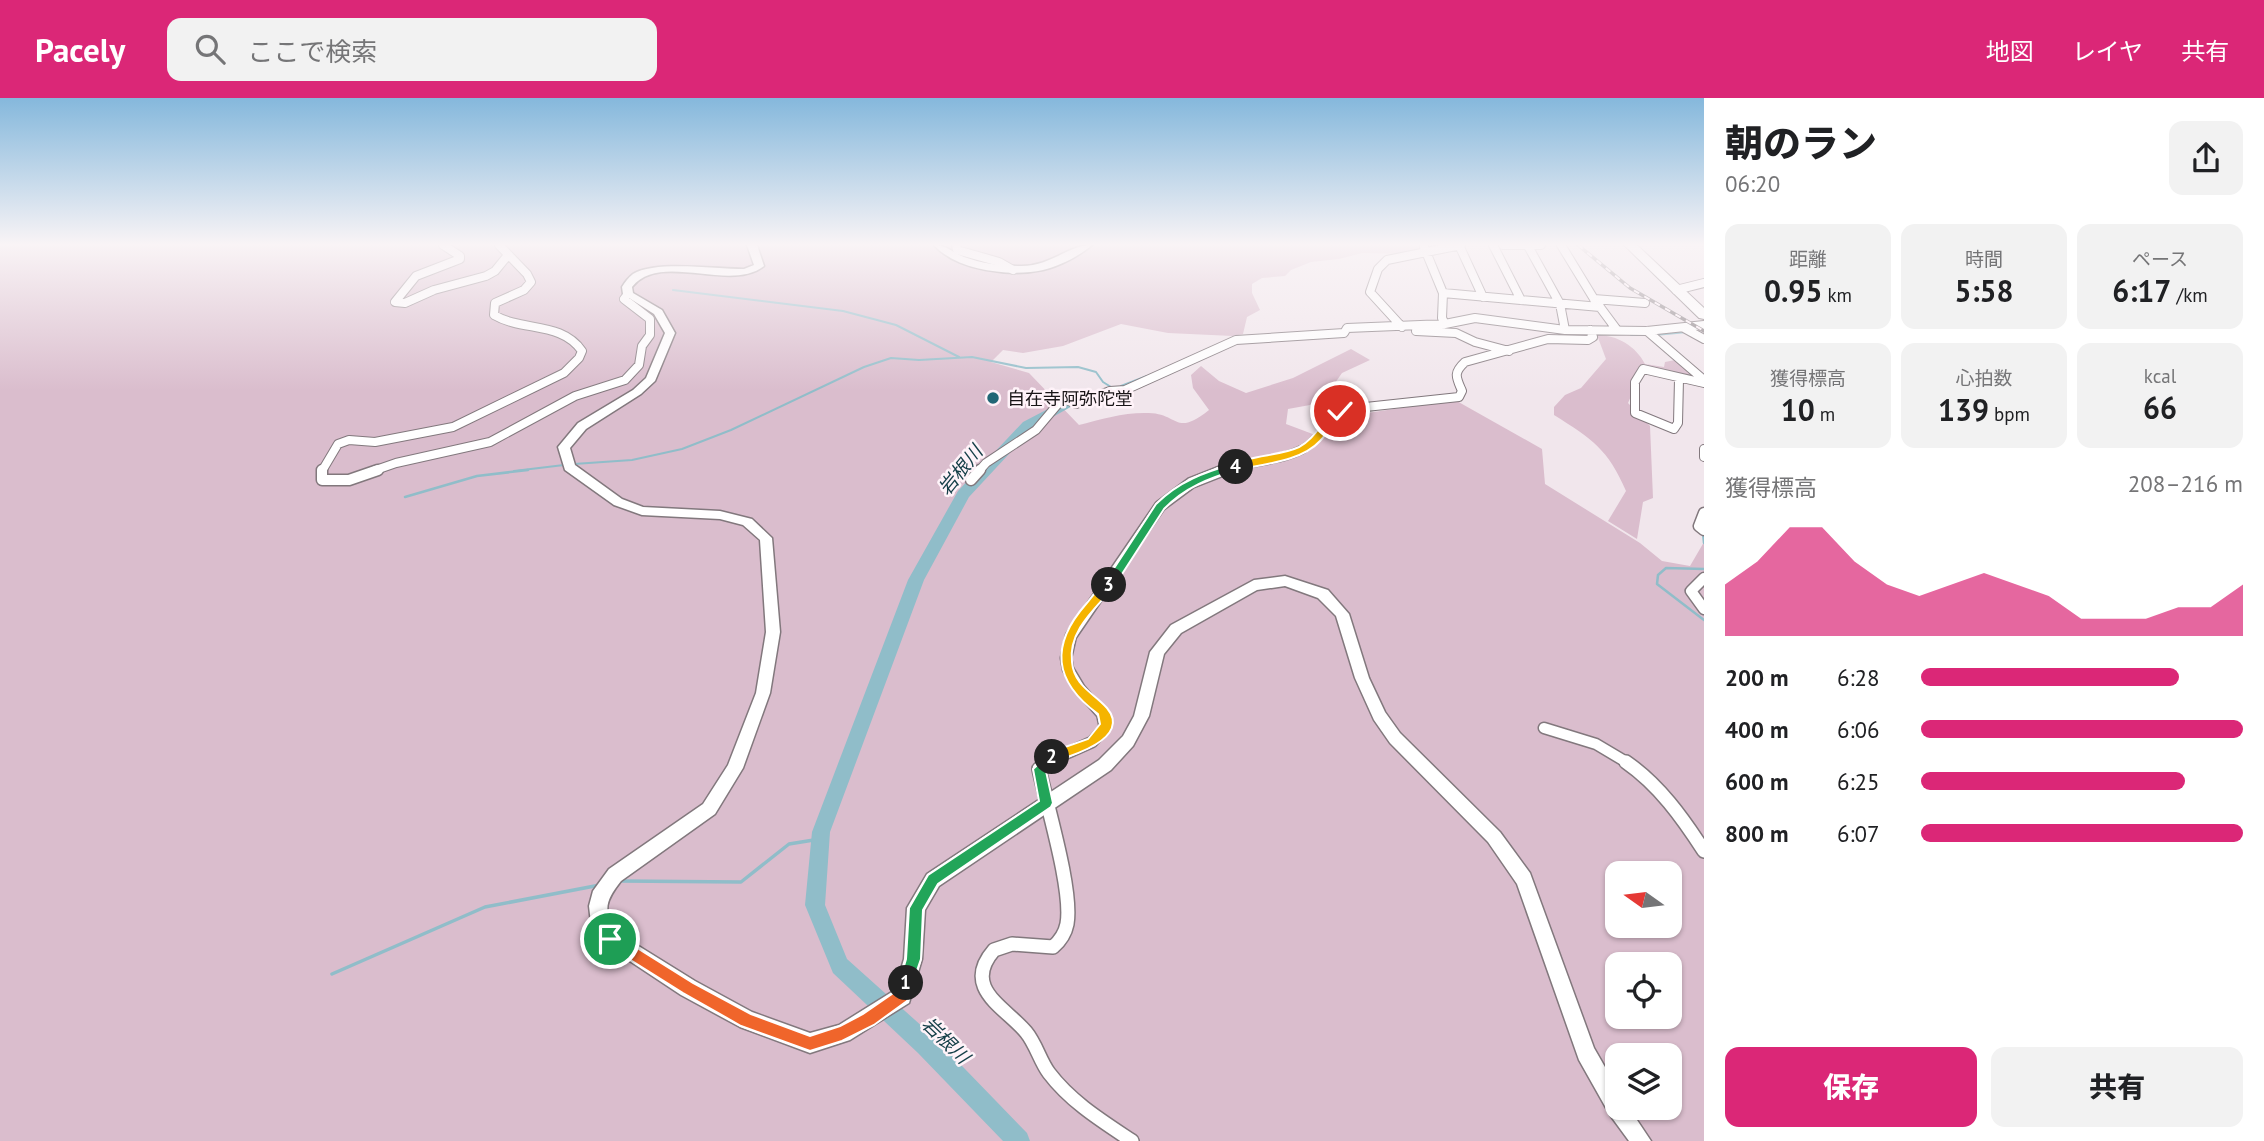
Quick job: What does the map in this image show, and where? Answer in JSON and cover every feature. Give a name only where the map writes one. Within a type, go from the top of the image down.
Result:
[{"type":"highway","points":[[1680,294],[1704,315]]},
{"type":"street","points":[[402,294],[395,302],[405,303],[426,294]]},
{"type":"street","points":[[516,294],[495,303],[494,315],[509,322],[547,328],[570,337],[578,343],[582,351],[571,368],[521,392],[494,410],[453,427],[375,442],[349,440],[338,444],[322,470],[322,480],[349,480],[396,463],[490,442],[575,396],[625,380],[639,365],[642,346],[650,335],[650,319],[624,299],[628,294],[658,312],[670,333],[651,379],[637,392],[582,426],[564,447],[569,467],[618,502],[642,511],[720,515],[747,522],[766,538],[773,632],[762,693],[735,768],[709,808],[615,874],[602,891],[598,906],[600,923],[610,939],[688,988],[747,1020],[810,1044],[868,1020],[902,996],[914,959],[916,908],[933,880],[1105,765],[1128,741],[1140,716],[1157,653],[1176,629],[1254,585],[1285,581],[1323,594],[1342,614],[1362,678],[1379,716],[1395,738],[1493,837],[1524,880],[1586,1053],[1605,1086]]},
{"type":"street","points":[[1371,294],[1405,331],[1456,333],[1475,342],[1510,351]]},
{"type":"street","points":[[1443,294],[1442,318],[1445,324]]},
{"type":"street","points":[[1450,294],[1600,307]]},
{"type":"street","points":[[1518,294],[1521,300]]},
{"type":"street","points":[[1554,294],[1560,304],[1565,330]]},
{"type":"street","points":[[1591,294],[1617,330]]},
{"type":"street","points":[[1594,299],[1644,303]]},
{"type":"street","points":[[971,480],[986,463],[1036,430],[1063,398],[1076,404],[1110,391],[1125,390],[1236,340],[1305,337],[1344,333],[1347,328],[1445,324],[1475,318],[1565,330],[1647,331],[1704,325]]},
{"type":"street","points":[[1684,328],[1704,339]]},
{"type":"street","points":[[1132,1141],[1087,1111],[1066,1093],[1047,1070],[1034,1042],[986,993],[983,978],[985,961],[995,948],[1007,944],[1053,947],[1063,939],[1068,924],[1068,902],[1039,769],[1055,755],[1092,742],[1106,726],[1107,719],[1102,710],[1086,699],[1072,680],[1066,662],[1068,643],[1075,624],[1109,585],[1160,506],[1201,477],[1304,448],[1316,440],[1331,418],[1340,411],[1455,398],[1462,394],[1455,376],[1460,365],[1548,339],[1588,340],[1593,337],[1590,330]]},
{"type":"street","points":[[1647,331],[1704,382]]},
{"type":"street","points":[[1679,379],[1678,423],[1674,429],[1635,413],[1635,382],[1643,369],[1679,379],[1704,382]]},
{"type":"street","points":[[1704,449],[1704,457]]},
{"type":"street","points":[[1704,513],[1699,526],[1704,530]]},
{"type":"street","points":[[1704,578],[1691,591],[1704,609]]},
{"type":"street","points":[[1544,728],[1574,734],[1602,745],[1636,768],[1666,797],[1704,851]]},
{"type":"street","points":[[1626,1120],[1641,1141]]},
{"type":"shaded area","points":[[0,294],[1252,294],[1260,310],[1247,317],[1243,334],[1233,336],[1168,333],[1121,324],[1063,346],[1023,353],[1003,350],[991,362],[1029,373],[1079,425],[1140,413],[1159,414],[1183,423],[1198,418],[1209,410],[1193,388],[1191,375],[1201,366],[1219,381],[1246,393],[1293,378],[1351,349],[1370,360],[1342,373],[1321,403],[1288,409],[1286,424],[1318,436],[1340,417],[1455,400],[1542,449],[1545,484],[1640,543],[1662,561],[1690,566],[1704,542],[1704,1141],[0,1141]]},
{"type":"shaded area","points":[[1597,335],[1612,337],[1625,343],[1637,352],[1645,364],[1664,367],[1665,362],[1675,360],[1704,381],[1643,369],[1628,403],[1650,426],[1653,498],[1643,502],[1637,539],[1608,521],[1626,491],[1612,465],[1589,439],[1554,415],[1554,407],[1565,395],[1581,388],[1606,359]]},
{"type":"waterway","points":[[703,294],[843,311],[896,325],[959,357]]},
{"type":"waterway","name":"岩根川","points":[[1655,335],[1687,332]]},
{"type":"waterway","name":"岩根川","points":[[1631,335],[1648,335]]},
{"type":"waterway","points":[[574,464],[632,460],[682,449],[731,430],[864,367],[891,358],[919,360],[972,357],[1026,368],[1078,367],[1096,372],[1103,382],[1111,387]]},
{"type":"waterway","name":"岩根川","points":[[1121,386],[1147,376]]},
{"type":"waterway","name":"岩根川","points":[[1019,1141],[926,1045],[840,966],[815,905],[821,832],[916,580],[963,494],[1028,425],[1073,401],[1085,399]]},
{"type":"waterway","points":[[514,471],[564,465]]},
{"type":"waterway","points":[[405,497],[477,476],[528,470]]},
{"type":"waterway","points":[[1703,533],[1704,543]]},
{"type":"waterway","points":[[1704,569],[1666,568],[1658,575],[1657,584],[1704,620]]},
{"type":"waterway","points":[[620,881],[741,882],[789,844],[820,839]]},
{"type":"waterway","points":[[332,974],[485,907],[600,885]]},
{"type":"railway","points":[[1640,294],[1704,331]]},
{"type":"place","name":"自在寺阿弥陀堂","points":[[993,398]]},
{"type":"route","points":[[610,939],[688,988],[747,1020],[810,1044],[868,1020],[902,996],[914,959],[916,908],[933,880],[1046,803],[1039,769],[1045,761],[1092,742],[1101,735],[1106,726],[1107,719],[1102,710],[1086,699],[1072,680],[1066,662],[1068,643],[1075,624],[1109,585],[1160,506],[1201,477],[1304,448],[1316,440],[1331,418],[1340,411]]}]
